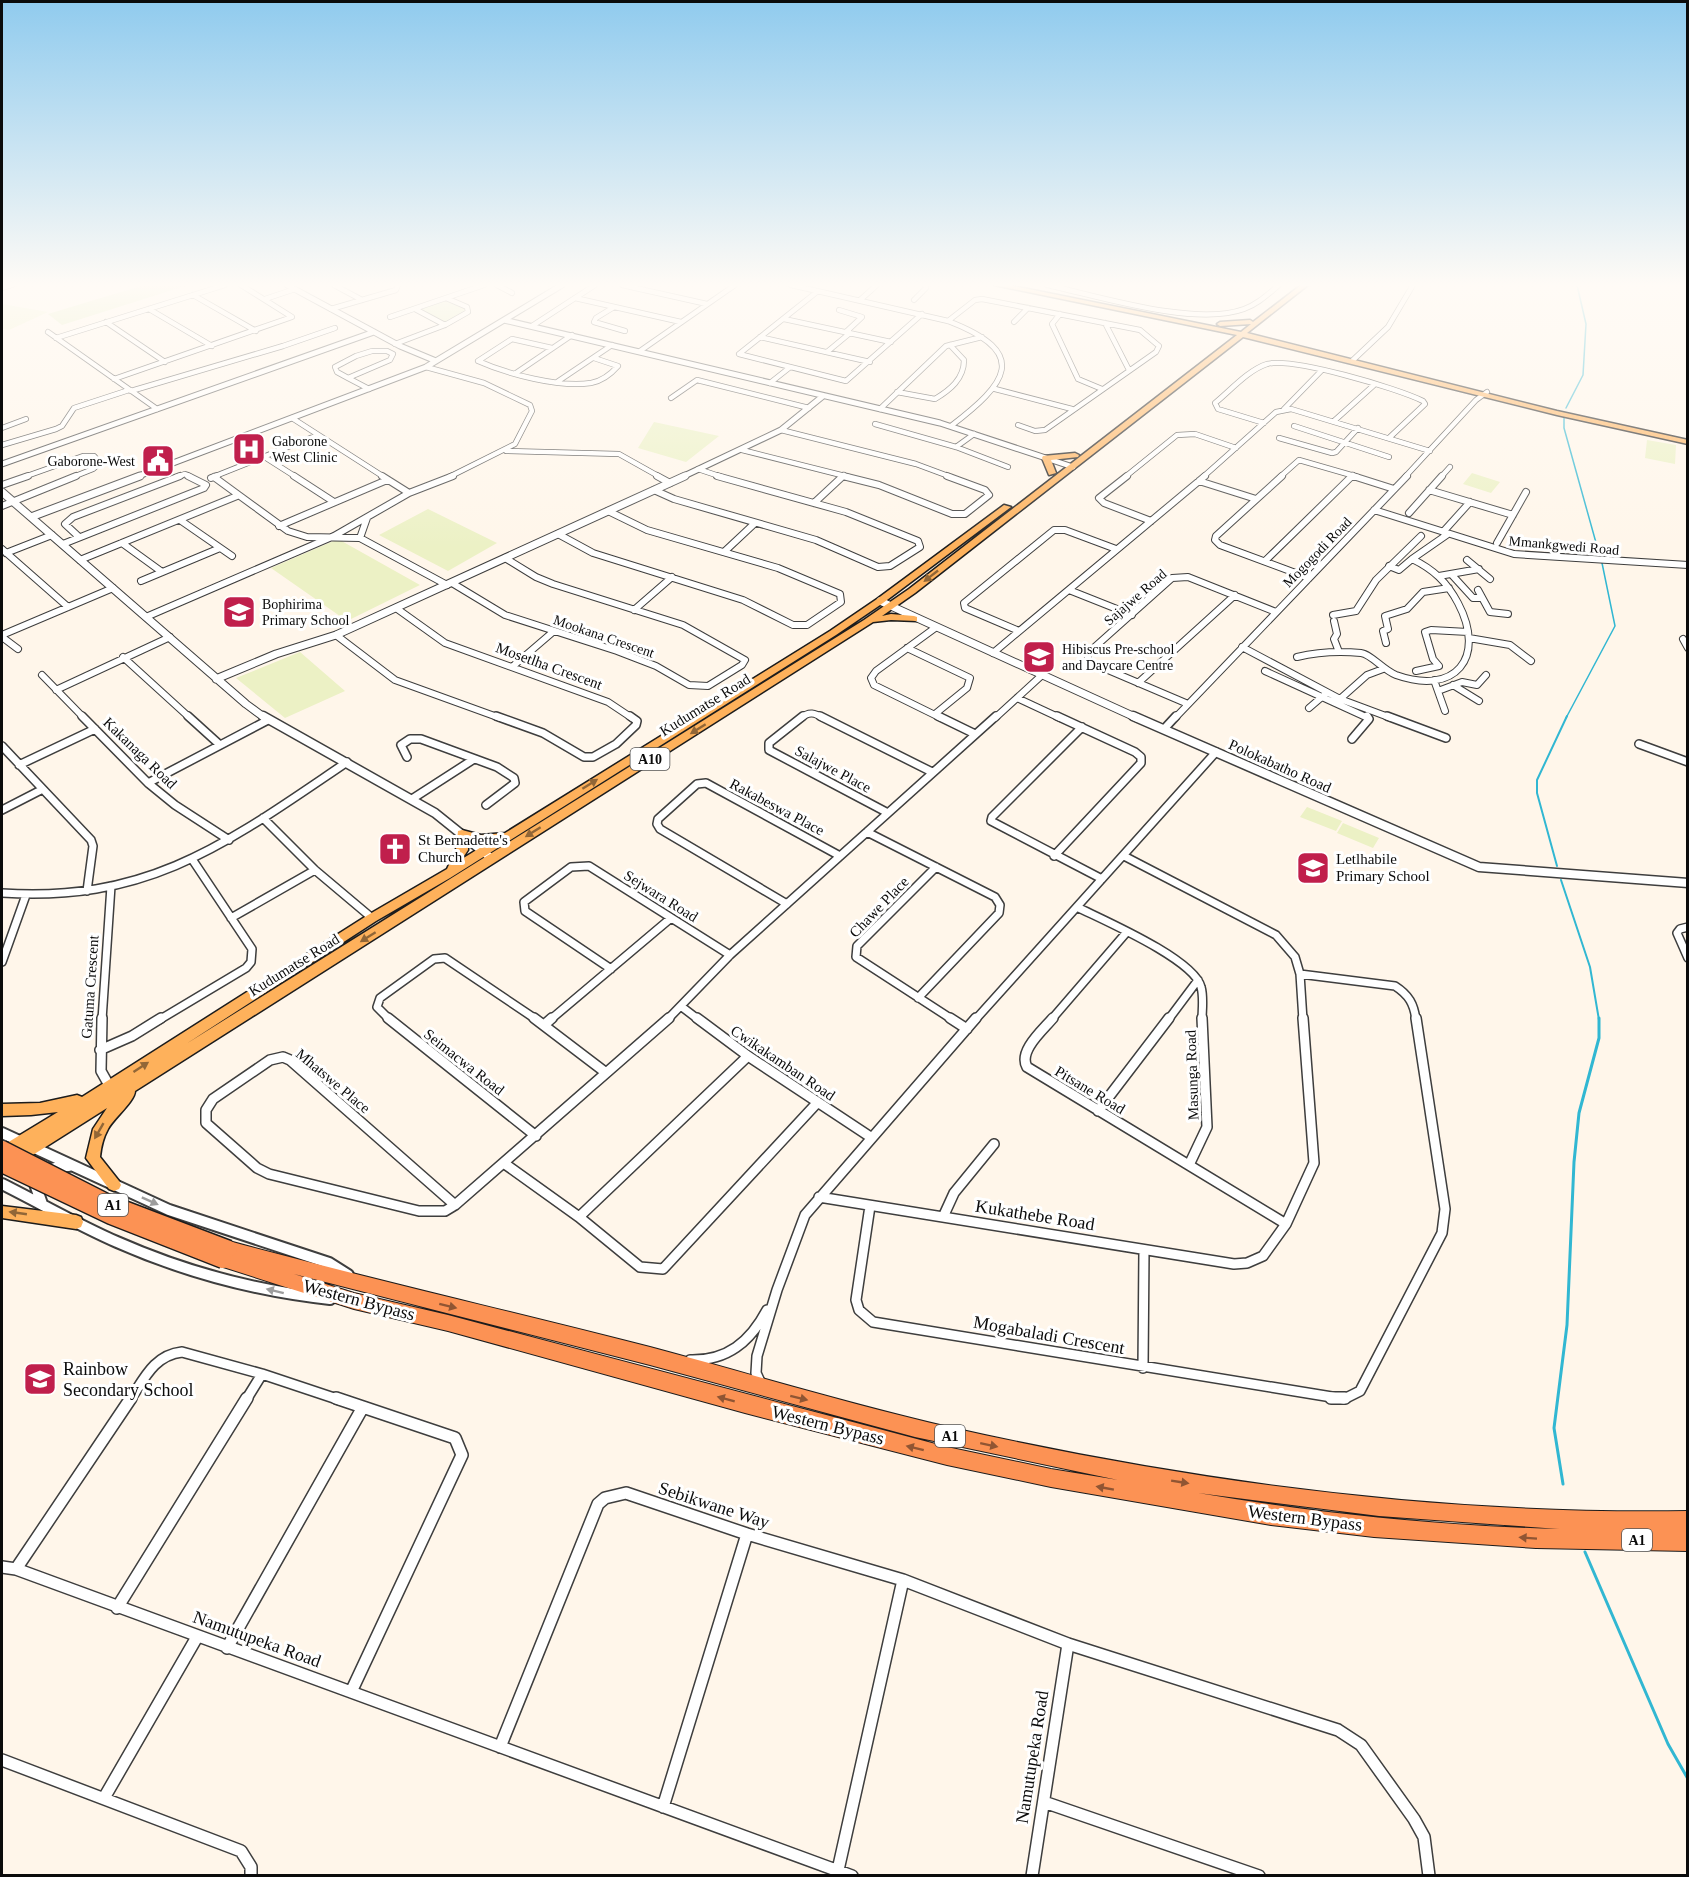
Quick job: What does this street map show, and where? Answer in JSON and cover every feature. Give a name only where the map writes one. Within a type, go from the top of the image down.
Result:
[{"type":"highway","name":"Western Bypass","points":[[2,1149],[108,1203],[226,1255]]},
{"type":"highway","name":"Western Bypass","points":[[2,1166],[107,1216],[177,1245],[226,1255],[936,1453],[1051,1478],[1271,1515],[1374,1527],[1536,1538],[1688,1541]]},
{"type":"highway","name":"Western Bypass","points":[[359,1293],[650,1357],[765,1390],[951,1437],[1174,1481],[1268,1495],[1371,1506],[1532,1519],[1688,1521]]},
{"type":"main road","name":"Kudumatse Road","points":[[2,1166],[26,1144],[95,1096],[372,918],[446,875],[487,855],[512,833],[884,604],[1052,473],[1068,466],[1074,456],[1187,373]]},
{"type":"main road","name":"Kudumatse Road","points":[[2,1153],[26,1144],[135,1085],[487,855],[867,622],[884,604],[912,591],[1189,373]]},
{"type":"main road","points":[[1405,373],[1467,391],[1485,393],[1495,398],[1688,440]]},
{"type":"main road","points":[[1407,373],[1688,440]]},
{"type":"main road","points":[[1467,391],[1476,400],[1495,398]]},
{"type":"main road","points":[[1052,473],[1046,458],[1074,456]]},
{"type":"main road","points":[[912,591],[904,604],[907,613],[914,619]]},
{"type":"main road","points":[[867,622],[891,617],[914,619]]},
{"type":"main road","points":[[446,875],[459,859],[462,850],[462,834],[481,839],[512,833]]},
{"type":"main road","points":[[114,1185],[93,1158],[94,1139],[105,1121],[135,1085]]},
{"type":"main road","points":[[2,1110],[29,1112],[95,1096]]},
{"type":"main road","points":[[2,1212],[76,1222]]},
{"type":"street","points":[[105,373],[157,409]]},
{"type":"street","points":[[114,379],[133,373]]},
{"type":"street","points":[[2,445],[62,426],[74,408],[191,373]]},
{"type":"street","points":[[2,464],[260,373]]},
{"type":"street","points":[[338,373],[369,389]]},
{"type":"street","points":[[348,378],[361,373]]},
{"type":"street","points":[[31,517],[412,373]]},
{"type":"street","points":[[147,617],[334,536],[410,493],[505,452],[515,444],[532,411],[530,405],[484,382],[448,373]]},
{"type":"street","points":[[516,373],[557,382],[593,383],[608,373]]},
{"type":"street","points":[[557,382],[572,373]]},
{"type":"street","points":[[728,373],[951,426],[1068,466]]},
{"type":"street","points":[[770,383],[783,373]]},
{"type":"street","points":[[809,373],[846,381],[857,373]]},
{"type":"street","points":[[880,409],[919,373]]},
{"type":"street","points":[[897,392],[935,399],[957,382],[963,373]]},
{"type":"street","points":[[951,426],[995,389],[1001,373]]},
{"type":"street","points":[[1075,373],[1078,379],[1102,389]]},
{"type":"street","points":[[1018,425],[1040,431],[1125,373]]},
{"type":"street","points":[[1254,373],[1215,403],[1218,409],[1264,423]]},
{"type":"street","points":[[1284,409],[1319,373]]},
{"type":"street","points":[[1331,373],[1419,398],[1425,404],[1389,438]]},
{"type":"street","points":[[671,398],[697,380],[809,408]]},
{"type":"street","points":[[1334,421],[1374,385]]},
{"type":"street","points":[[995,389],[1072,410]]},
{"type":"street","name":"Mogogodi Road","points":[[1164,729],[1485,393]]},
{"type":"street","points":[[216,679],[276,654],[336,635],[742,450],[782,430],[823,396]]},
{"type":"street","points":[[993,653],[1199,481],[1276,411],[1284,409],[1305,412],[1430,451]]},
{"type":"street","points":[[292,418],[410,493]]},
{"type":"street","points":[[2,428],[26,419]]},
{"type":"street","points":[[875,424],[956,447],[1008,466]]},
{"type":"street","points":[[1294,426],[1389,457]]},
{"type":"street","points":[[1279,438],[1328,453],[1336,452],[1358,428]]},
{"type":"street","points":[[742,450],[879,485],[957,515],[965,514],[989,495],[986,490],[916,464],[782,430]]},
{"type":"street","points":[[956,447],[974,434]]},
{"type":"street","points":[[1151,521],[1104,503],[1099,498],[1177,435],[1195,434],[1236,448]]},
{"type":"street","points":[[201,482],[318,435]]},
{"type":"street","points":[[505,452],[619,454],[670,483]]},
{"type":"street","points":[[2,485],[83,456],[94,456],[100,463],[93,469],[2,507]]},
{"type":"street","points":[[263,456],[334,502]]},
{"type":"street","points":[[1309,578],[1220,545],[1215,540],[1216,536],[1299,460],[1394,489]]},
{"type":"street","points":[[1408,513],[1450,467]]},
{"type":"street","points":[[654,490],[674,499],[816,540],[878,567],[890,566],[920,547],[921,544],[918,541],[866,520],[814,503],[741,484],[698,469]]},
{"type":"street","points":[[63,544],[204,488],[206,485],[188,474],[182,475],[73,517],[64,524],[80,537]]},
{"type":"street","points":[[814,503],[844,475]]},
{"type":"street","points":[[1265,561],[1353,476]]},
{"type":"street","points":[[214,477],[279,526],[300,536],[360,538],[367,518]]},
{"type":"street","points":[[279,526],[387,480]]},
{"type":"street","points":[[1199,481],[1256,499]]},
{"type":"street","points":[[1429,490],[1513,515]]},
{"type":"street","points":[[2,492],[216,679],[268,720],[412,799],[462,834],[487,855]]},
{"type":"street","points":[[1497,543],[1526,492]]},
{"type":"street","points":[[80,560],[237,496]]},
{"type":"street","points":[[1389,566],[1399,570],[1445,533],[1470,502]]},
{"type":"street","name":"Mmankgwedi Road","points":[[1374,510],[1500,551],[1527,556],[1688,565]]},
{"type":"street","points":[[558,534],[592,553],[743,600],[794,626],[807,625],[842,602],[840,594],[778,568],[647,530],[608,511]]},
{"type":"street","points":[[180,520],[232,556]]},
{"type":"street","points":[[724,552],[755,523]]},
{"type":"street","points":[[1018,631],[965,608],[964,603],[1054,530],[1065,530],[1116,549]]},
{"type":"street","points":[[4,551],[52,535]]},
{"type":"street","points":[[1339,652],[1334,639],[1337,633],[1334,618],[1356,611],[1358,604],[1389,566],[1421,536]]},
{"type":"street","name":"Mookana Crescent","points":[[360,538],[505,615],[627,654],[656,666],[689,686],[708,686],[742,665],[745,660],[694,629],[634,610]]},
{"type":"street","points":[[122,543],[162,572]]},
{"type":"street","points":[[141,581],[220,548]]},
{"type":"street","points":[[4,551],[68,607]]},
{"type":"street","points":[[505,558],[553,584],[634,610],[672,577]]},
{"type":"street","points":[[1297,657],[1317,652],[1364,653],[1383,669],[1406,677],[1434,680],[1449,675],[1465,663],[1468,635],[1461,608],[1439,576],[1412,559]]},
{"type":"street","points":[[1467,560],[1490,579]]},
{"type":"street","points":[[1439,576],[1479,569]]},
{"type":"street","points":[[1452,575],[1473,598],[1482,598]]},
{"type":"street","name":"Sajajwe Road","points":[[1188,704],[1088,659],[1088,653],[1172,578],[1180,576],[1188,576],[1276,612]]},
{"type":"street","points":[[18,649],[2,636],[113,588]]},
{"type":"street","points":[[1386,643],[1383,631],[1388,629],[1385,616],[1407,609],[1423,592],[1449,588]]},
{"type":"street","points":[[1069,590],[1132,615]]},
{"type":"street","points":[[1478,590],[1490,612],[1508,614]]},
{"type":"street","points":[[1138,683],[1235,595]]},
{"type":"street","name":"Polokabatho Road","points":[[884,604],[1479,867],[1517,872],[1688,883]]},
{"type":"street","name":"Mosetlha Crescent","points":[[336,635],[395,680],[543,733],[589,758],[616,744],[636,725],[637,721],[608,702],[444,643],[396,608]]},
{"type":"street","points":[[935,628],[876,671],[871,678],[874,685],[975,734]]},
{"type":"street","points":[[1416,671],[1439,666],[1433,659],[1425,632],[1431,630],[1468,635],[1512,645],[1521,650],[1531,661]]},
{"type":"street","points":[[512,667],[554,631]]},
{"type":"street","points":[[56,690],[170,637]]},
{"type":"street","points":[[1683,639],[1688,648]]},
{"type":"street","points":[[1242,647],[1324,695],[1366,716],[1369,719],[1352,740]]},
{"type":"street","points":[[907,648],[970,678],[967,688],[935,714]]},
{"type":"street","points":[[123,657],[220,746]]},
{"type":"street","points":[[1340,699],[1367,675],[1383,669]]},
{"type":"street","points":[[1265,671],[1324,695],[1446,738]]},
{"type":"street","name":"Kakanaga Road","points":[[42,675],[148,783],[175,805],[229,840]]},
{"type":"street","points":[[455,1206],[505,1164],[605,1072],[682,1007],[730,955],[1041,675]]},
{"type":"street","points":[[1438,691],[1462,682],[1477,685],[1486,675]]},
{"type":"street","points":[[1434,680],[1445,711]]},
{"type":"street","points":[[1452,686],[1479,702]]},
{"type":"street","points":[[1309,708],[1324,695]]},
{"type":"street","points":[[1017,698],[1135,752],[1141,757],[1141,764],[1054,856]]},
{"type":"street","name":"Salajwe Place","points":[[888,813],[769,750],[769,743],[810,713],[933,772]]},
{"type":"street","points":[[148,783],[268,720]]},
{"type":"street","points":[[1082,727],[992,817],[993,824],[1102,879]]},
{"type":"street","points":[[19,765],[95,729]]},
{"type":"street","points":[[406,757],[401,745],[414,738],[497,767],[514,778],[515,783],[510,790],[486,805]]},
{"type":"street","points":[[1639,744],[1688,762]]},
{"type":"street","points":[[2,746],[41,790],[91,840],[93,846],[87,891]]},
{"type":"street","points":[[765,1390],[758,1379],[756,1365],[777,1290],[800,1224],[819,1197],[1216,752]]},
{"type":"street","points":[[412,799],[474,759]]},
{"type":"street","points":[[2,893],[26,895],[87,891],[111,886],[192,859],[263,819],[347,762]]},
{"type":"street","name":"Rakabeswa Place","points":[[787,904],[660,829],[657,824],[658,819],[701,783],[706,783],[840,856]]},
{"type":"street","points":[[2,810],[41,790]]},
{"type":"street","points":[[263,819],[315,870],[372,918]]},
{"type":"street","name":"Chawe Place","points":[[867,832],[936,867],[857,946],[856,951],[859,962],[918,998]]},
{"type":"street","points":[[1124,856],[1276,935],[1291,950],[1300,974],[1314,1163],[1286,1224]]},
{"type":"street","points":[[100,1050],[132,1036],[246,968],[251,962],[252,949],[192,859]]},
{"type":"street","name":"Sejwara Road","points":[[611,969],[525,911],[524,902],[576,866],[589,866],[730,955]]},
{"type":"street","points":[[936,867],[995,897],[1000,904],[999,913],[918,998],[968,1029]]},
{"type":"street","points":[[231,918],[315,870]]},
{"type":"street","name":"Gatuma Crescent","points":[[110,1087],[101,1071],[100,1050],[111,886]]},
{"type":"street","points":[[2,963],[26,895]]},
{"type":"street","points":[[1077,907],[1179,960],[1198,980],[1098,1111]]},
{"type":"street","points":[[605,1072],[544,1025],[670,918]]},
{"type":"street","points":[[1688,927],[1680,929],[1677,933],[1688,958]]},
{"type":"street","name":"Pitsane Road","points":[[1126,933],[1072,994],[1024,1057],[1027,1067],[1286,1224]]},
{"type":"street","name":"Seimacwa Road","points":[[536,1136],[380,1012],[377,1007],[380,998],[438,957],[450,960],[544,1025]]},
{"type":"street","name":"Mogabaladi Crescent","points":[[870,1206],[856,1300],[859,1310],[873,1322],[1334,1400],[1344,1399],[1360,1391],[1442,1233],[1444,1198],[1414,1005],[1411,998],[1395,986],[1300,974]]},
{"type":"street","name":"Masunga Road","points":[[1189,1165],[1206,1134],[1208,1118],[1202,992],[1198,980]]},
{"type":"street","name":"Cwikakamban Road","points":[[682,1007],[748,1056],[872,1138]]},
{"type":"street","points":[[579,1217],[748,1056]]},
{"type":"street","name":"Mhatswe Place","points":[[283,1057],[290,1059],[455,1206],[444,1211],[419,1211],[269,1174],[257,1168],[206,1123],[206,1107],[213,1099],[270,1060],[283,1057]]},
{"type":"street","points":[[505,1164],[579,1217],[640,1267],[658,1270],[663,1269],[817,1103]]},
{"type":"street","points":[[2,1133],[169,1210],[329,1263],[359,1293]]},
{"type":"street","points":[[943,1217],[954,1193],[994,1144]]},
{"type":"street","points":[[42,1204],[35,1184],[41,1175],[56,1165],[76,1166]]},
{"type":"street","points":[[2,1185],[118,1242],[208,1275],[294,1296],[359,1293]]},
{"type":"street","name":"Kukathebe Road","points":[[819,1197],[1234,1264],[1247,1263],[1263,1256],[1286,1224]]},
{"type":"street","points":[[1143,1368],[1144,1250]]},
{"type":"street","points":[[650,1357],[697,1361],[723,1356],[743,1344],[756,1331],[777,1290]]},
{"type":"street","points":[[16,1569],[156,1361],[172,1353],[182,1352],[262,1374],[455,1438],[462,1455],[351,1692]]},
{"type":"street","points":[[117,1608],[262,1374]]},
{"type":"street","points":[[227,1648],[363,1407]]},
{"type":"street","name":"Sebikwane Way","points":[[500,1747],[598,1504],[605,1498],[626,1493],[747,1533],[903,1580],[1068,1644],[1338,1730],[1361,1744],[1414,1819],[1424,1838],[1430,1875]]},
{"type":"street","points":[[663,1807],[747,1533]]},
{"type":"street","name":"Namutupeka Road","points":[[2,1568],[16,1569],[117,1608],[852,1875]]},
{"type":"street","points":[[838,1870],[903,1580]]},
{"type":"street","points":[[104,1798],[197,1637]]},
{"type":"street","name":"Namutupeka Road","points":[[1032,1875],[1068,1644]]},
{"type":"street","points":[[2,1760],[241,1851],[248,1858],[251,1875]]},
{"type":"street","points":[[1044,1802],[1258,1875]]},
{"type":"green space","points":[[654,422],[719,436],[686,462],[638,448]]},
{"type":"green space","points":[[1647,440],[1676,445],[1675,464],[1645,458]]},
{"type":"green space","points":[[1472,473],[1500,482],[1491,493],[1463,484]]},
{"type":"green space","points":[[428,509],[497,543],[448,571],[379,535]]},
{"type":"green space","points":[[338,539],[420,585],[347,621],[271,568]]},
{"type":"green space","points":[[300,652],[345,691],[285,718],[236,678]]},
{"type":"green space","points":[[1307,807],[1342,821],[1336,831],[1300,817]]},
{"type":"green space","points":[[1343,823],[1379,838],[1373,848],[1337,833]]},
{"type":"waterway","points":[[1566,408],[1583,373]]},
{"type":"waterway","points":[[1564,417],[1564,428],[1600,557]]},
{"type":"waterway","points":[[1567,717],[1615,626],[1602,563]]},
{"type":"waterway","points":[[1557,866],[1537,793],[1537,780],[1567,717]]},
{"type":"waterway","points":[[1561,880],[1590,967],[1599,1020]]},
{"type":"waterway","points":[[1563,1484],[1554,1428],[1567,1325],[1574,1162],[1579,1113],[1599,1038],[1599,1020]]},
{"type":"waterway","points":[[1585,1552],[1668,1744],[1688,1779]]},
{"type":"place","name":"Gaborone West Clinic","points":[[249,449]]},
{"type":"place","name":"Gaborone-West","points":[[158,461]]},
{"type":"place","name":"Bophirima Primary School","points":[[239,612]]},
{"type":"place","name":"Hibiscus Pre-school and Daycare Centre","points":[[1039,657]]},
{"type":"place","name":"St Bernadette's Church","points":[[395,849]]},
{"type":"place","name":"Letlhabile Primary School","points":[[1313,868]]},
{"type":"place","name":"Rainbow Secondary School","points":[[40,1379]]}]
